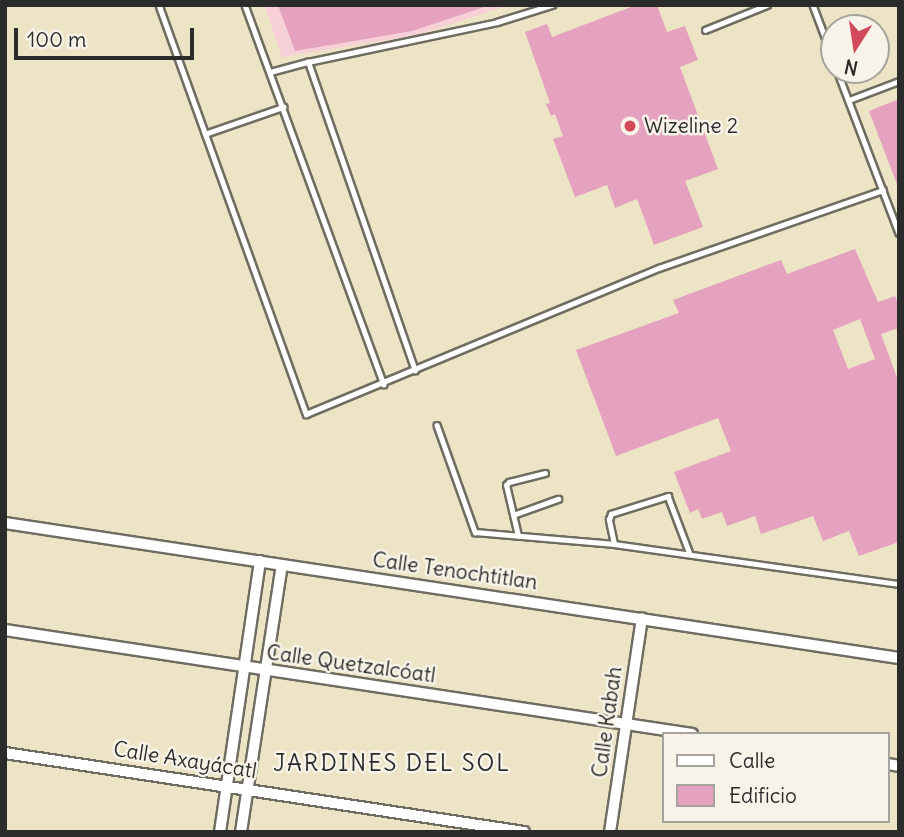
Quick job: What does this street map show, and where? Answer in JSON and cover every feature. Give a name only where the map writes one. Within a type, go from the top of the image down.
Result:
[{"type":"street","name":"Calle Tenochtitlan","points":[[5,523],[899,658]]},
{"type":"street","points":[[220,832],[260,561]]},
{"type":"street","points":[[241,832],[282,565]]},
{"type":"street","name":"Calle Kabah","points":[[610,832],[642,618]]},
{"type":"street","name":"Calle Quetzalcóatl","points":[[5,630],[679,732]]},
{"type":"street","name":"Calle Axayácatl","points":[[5,753],[524,832]]},
{"type":"lane","points":[[159,5],[304,412],[312,414],[659,268],[883,190]]},
{"type":"lane","points":[[246,5],[384,384]]},
{"type":"lane","points":[[271,74],[308,62],[485,25],[552,5]]},
{"type":"lane","points":[[705,30],[768,5]]},
{"type":"lane","points":[[813,5],[820,24]]},
{"type":"lane","points":[[308,62],[415,371]]},
{"type":"lane","points":[[849,100],[899,81]]},
{"type":"lane","points":[[843,84],[899,233]]},
{"type":"lane","points":[[205,134],[283,107]]},
{"type":"lane","points":[[437,425],[473,531],[614,544],[899,584]]},
{"type":"lane","points":[[518,537],[508,483],[545,473]]},
{"type":"lane","points":[[614,544],[609,520],[611,514],[668,496],[690,554]]},
{"type":"lane","points":[[513,515],[558,499]]},
{"type":"shaded area","points":[[264,5],[510,5],[417,35],[282,57]]},
{"type":"building","points":[[278,5],[484,7],[412,31],[295,51]]},
{"type":"building","name":"Wizeline 2","points":[[636,5],[657,5],[667,32],[685,26],[698,60],[680,67],[718,169],[685,181],[703,227],[654,245],[637,199],[615,208],[607,185],[575,197],[553,139],[563,136],[555,114],[551,116],[546,104],[550,103],[525,32],[547,24],[552,37]]},
{"type":"building","points":[[899,99],[899,187],[898,187],[869,111]]},
{"type":"building","points":[[855,249],[878,302],[895,296],[899,306],[899,328],[881,334],[899,383],[899,542],[859,556],[849,531],[823,541],[813,516],[761,534],[755,516],[727,526],[722,512],[702,519],[698,509],[690,513],[674,472],[731,451],[718,418],[616,456],[576,350],[679,313],[673,300],[781,260],[787,274]],"holes":[[[860,319],[875,359],[848,369],[833,330]]]},
{"type":"place","name":"Wizeline 2","points":[[630,126]]},
{"type":"district","name":"JARDINES DEL SOL","points":[[392,763]]}]
